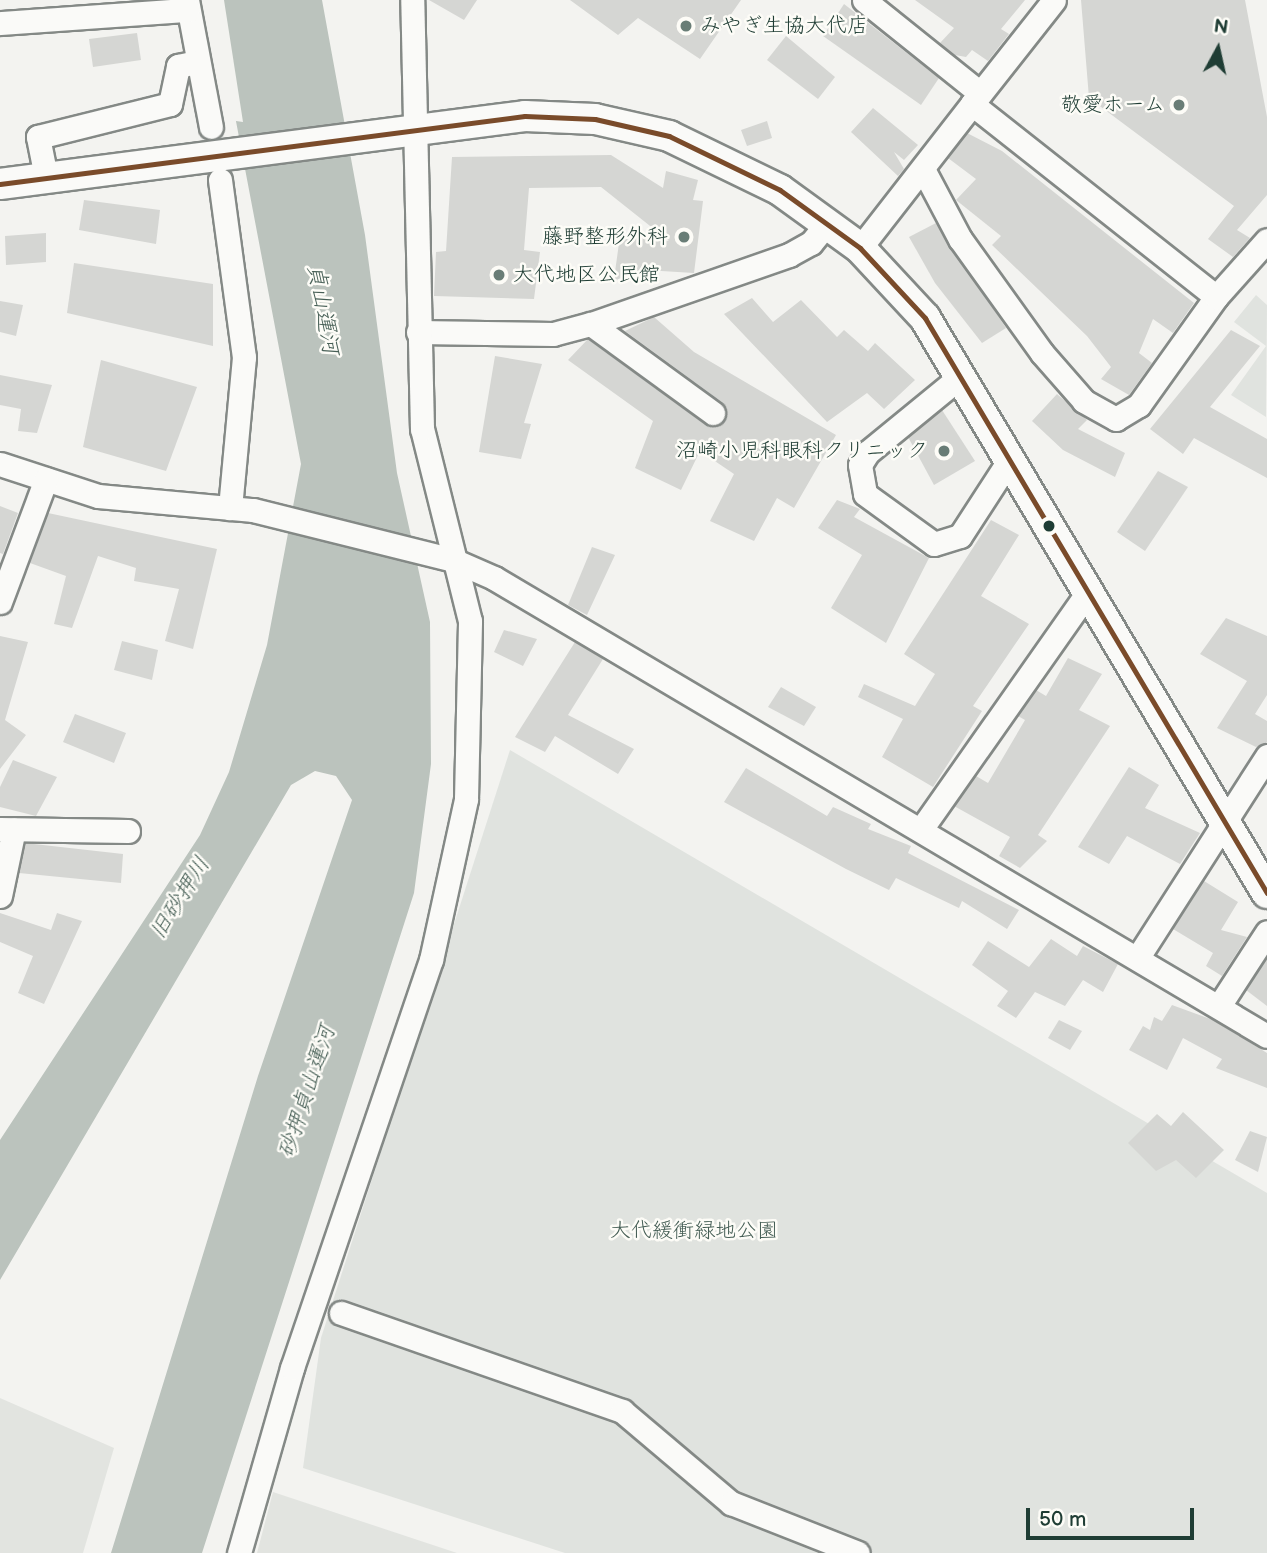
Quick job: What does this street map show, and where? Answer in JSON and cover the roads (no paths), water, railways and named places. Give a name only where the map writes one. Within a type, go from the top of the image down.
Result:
[{"type":"main road","points":[[0,184],[46,177],[219,139],[360,134],[525,116],[629,125],[730,163],[828,222],[860,248],[913,302],[961,376],[1267,893]]},
{"type":"street","points":[[239,1553],[292,1368],[448,900],[466,799],[472,663],[470,621],[422,429],[412,0]]},
{"type":"street","points":[[864,0],[976,98],[1216,297]]},
{"type":"street","points":[[860,248],[924,171],[976,98],[1054,0]]},
{"type":"street","points":[[0,23],[188,5],[197,62],[219,139]]},
{"type":"street","points":[[46,177],[38,137],[170,104],[178,66],[197,62]]},
{"type":"street","points":[[924,171],[960,239],[1042,353],[1083,401],[1116,419],[1139,405],[1216,297],[1267,240]]},
{"type":"street","points":[[220,180],[244,357],[242,509]]},
{"type":"street","points":[[418,332],[553,334],[591,324],[789,255],[811,243],[828,222]]},
{"type":"street","points":[[591,324],[713,413]]},
{"type":"street","points":[[961,376],[868,452],[860,465],[865,494],[934,544],[960,536],[1010,459]]},
{"type":"street","points":[[0,464],[98,496],[242,509],[453,560],[922,828],[1267,1036]]},
{"type":"street","points":[[0,602],[46,479]]},
{"type":"street","points":[[922,828],[1088,592]]},
{"type":"street","points":[[1138,957],[1267,756]]},
{"type":"street","points":[[0,896],[7,829],[128,831]]},
{"type":"street","points":[[1219,1006],[1267,932]]},
{"type":"street","points":[[341,1313],[622,1411],[731,1503],[858,1553]]},
{"type":"water","points":[[213,0],[322,0],[365,235],[397,473],[430,622],[431,764],[414,893],[202,1553],[111,1553],[258,1076],[352,800],[336,776],[315,771],[291,785],[0,1280],[0,1140],[200,835],[229,772],[267,645],[301,464]]},
{"type":"place","name":"みやぎ生協大代店","points":[[686,26]]},
{"type":"place","name":"敬愛ホーム","points":[[1179,105]]},
{"type":"place","name":"藤野整形外科","points":[[684,237]]},
{"type":"place","name":"大代地区公民館","points":[[499,275]]},
{"type":"place","name":"沼崎小児科眼科クリニック","points":[[944,451]]},
{"type":"water label","name":"貞山運河","points":[[323,309]]},
{"type":"water label","name":"旧砂押川","points":[[180,898]]},
{"type":"water label","name":"砂押貞山運河","points":[[307,1092]]},
{"type":"park label","name":"大代緩衝緑地公園","points":[[694,1231]]}]
